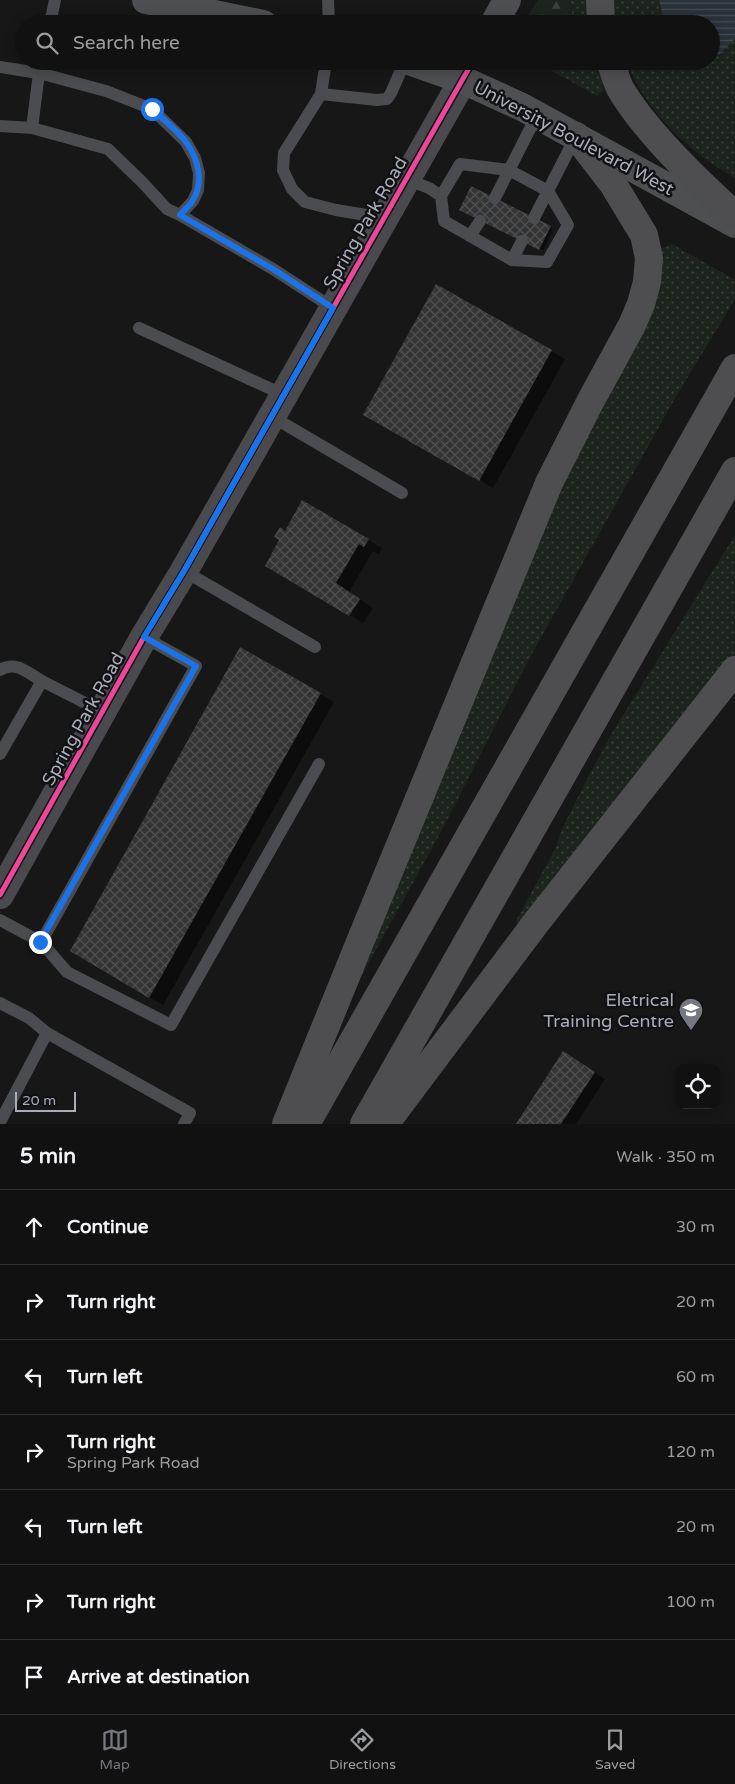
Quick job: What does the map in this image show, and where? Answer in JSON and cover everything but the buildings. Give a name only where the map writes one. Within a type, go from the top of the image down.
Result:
[{"type":"highway","points":[[600,0],[601,15]]},
{"type":"highway","points":[[613,70],[621,90],[652,132],[735,215]]},
{"type":"highway","points":[[286,1124],[549,483],[632,325],[641,304],[647,282],[649,258],[644,235],[613,184],[576,136]]},
{"type":"highway","points":[[306,1124],[735,368]]},
{"type":"highway","points":[[364,1124],[735,471]]},
{"type":"highway","points":[[385,1124],[535,924],[735,670]]},
{"type":"main road","points":[[146,0],[219,15]]},
{"type":"main road","points":[[499,15],[507,0]]},
{"type":"main road","name":"University Boulevard West","points":[[468,70],[537,115],[735,224]]},
{"type":"main road","name":"Spring Park Road","points":[[0,895],[144,637],[184,571],[468,70]]},
{"type":"lane","points":[[52,15],[55,0]]},
{"type":"lane","points":[[328,0],[329,15]]},
{"type":"lane","points":[[0,67],[15,67]]},
{"type":"lane","points":[[32,128],[40,70]]},
{"type":"lane","points":[[48,70],[152,109],[186,142],[195,158],[199,173],[198,190],[193,201],[180,215]]},
{"type":"lane","points":[[325,70],[321,94],[284,153],[283,170],[292,189],[305,202],[336,210],[384,218]]},
{"type":"lane","points":[[321,94],[376,100],[387,99],[401,70]]},
{"type":"lane","points":[[495,198],[537,115]]},
{"type":"lane","points":[[0,126],[32,128],[108,149],[167,209],[273,269],[333,308]]},
{"type":"lane","points":[[534,218],[576,136]]},
{"type":"lane","points":[[460,164],[509,170],[548,191],[568,225],[547,262],[512,260],[444,221],[441,196],[460,164]]},
{"type":"lane","points":[[406,179],[429,188],[441,196]]},
{"type":"lane","points":[[470,236],[480,221]]},
{"type":"lane","points":[[512,260],[522,241]]},
{"type":"lane","points":[[139,328],[278,405],[402,493]]},
{"type":"lane","points":[[184,571],[315,647]]},
{"type":"lane","points":[[40,942],[196,666],[144,637]]},
{"type":"lane","points":[[0,670],[13,665],[102,712]]},
{"type":"lane","points":[[0,754],[42,681]]},
{"type":"lane","points":[[0,920],[40,942],[67,972],[171,1025],[318,764]]},
{"type":"lane","points":[[0,1003],[29,1018],[47,1033],[187,1118]]},
{"type":"lane","points":[[0,1122],[47,1033]]},
{"type":"green space","points":[[538,0],[570,0],[572,15],[529,15]]},
{"type":"green space","points":[[570,0],[588,0],[587,15],[572,15]]},
{"type":"green space","points":[[611,0],[659,0],[663,15],[611,15]]},
{"type":"green space","points":[[735,39],[735,178],[701,156],[671,128],[645,97],[630,70],[720,70],[720,54]]},
{"type":"green space","points":[[550,70],[599,70],[604,90],[597,96]]},
{"type":"green space","points":[[672,244],[735,280],[735,299],[674,400],[529,659],[442,830],[357,984],[657,250]]},
{"type":"green space","points":[[735,535],[735,658],[518,924],[516,921],[556,847],[562,829],[612,733]]},
{"type":"shaded area","points":[[659,0],[735,0],[735,39],[720,54],[720,15],[663,15]]},
{"type":"cycle path","points":[[0,895],[144,637],[184,571],[468,70]]},
{"type":"place","name":"Eletrical Training Centre","points":[[691,1031]]},
{"type":"route","points":[[40,942],[196,666],[144,637],[184,571],[333,308],[273,269],[180,215],[193,201],[198,190],[199,173],[195,158],[186,142],[152,109]]}]
